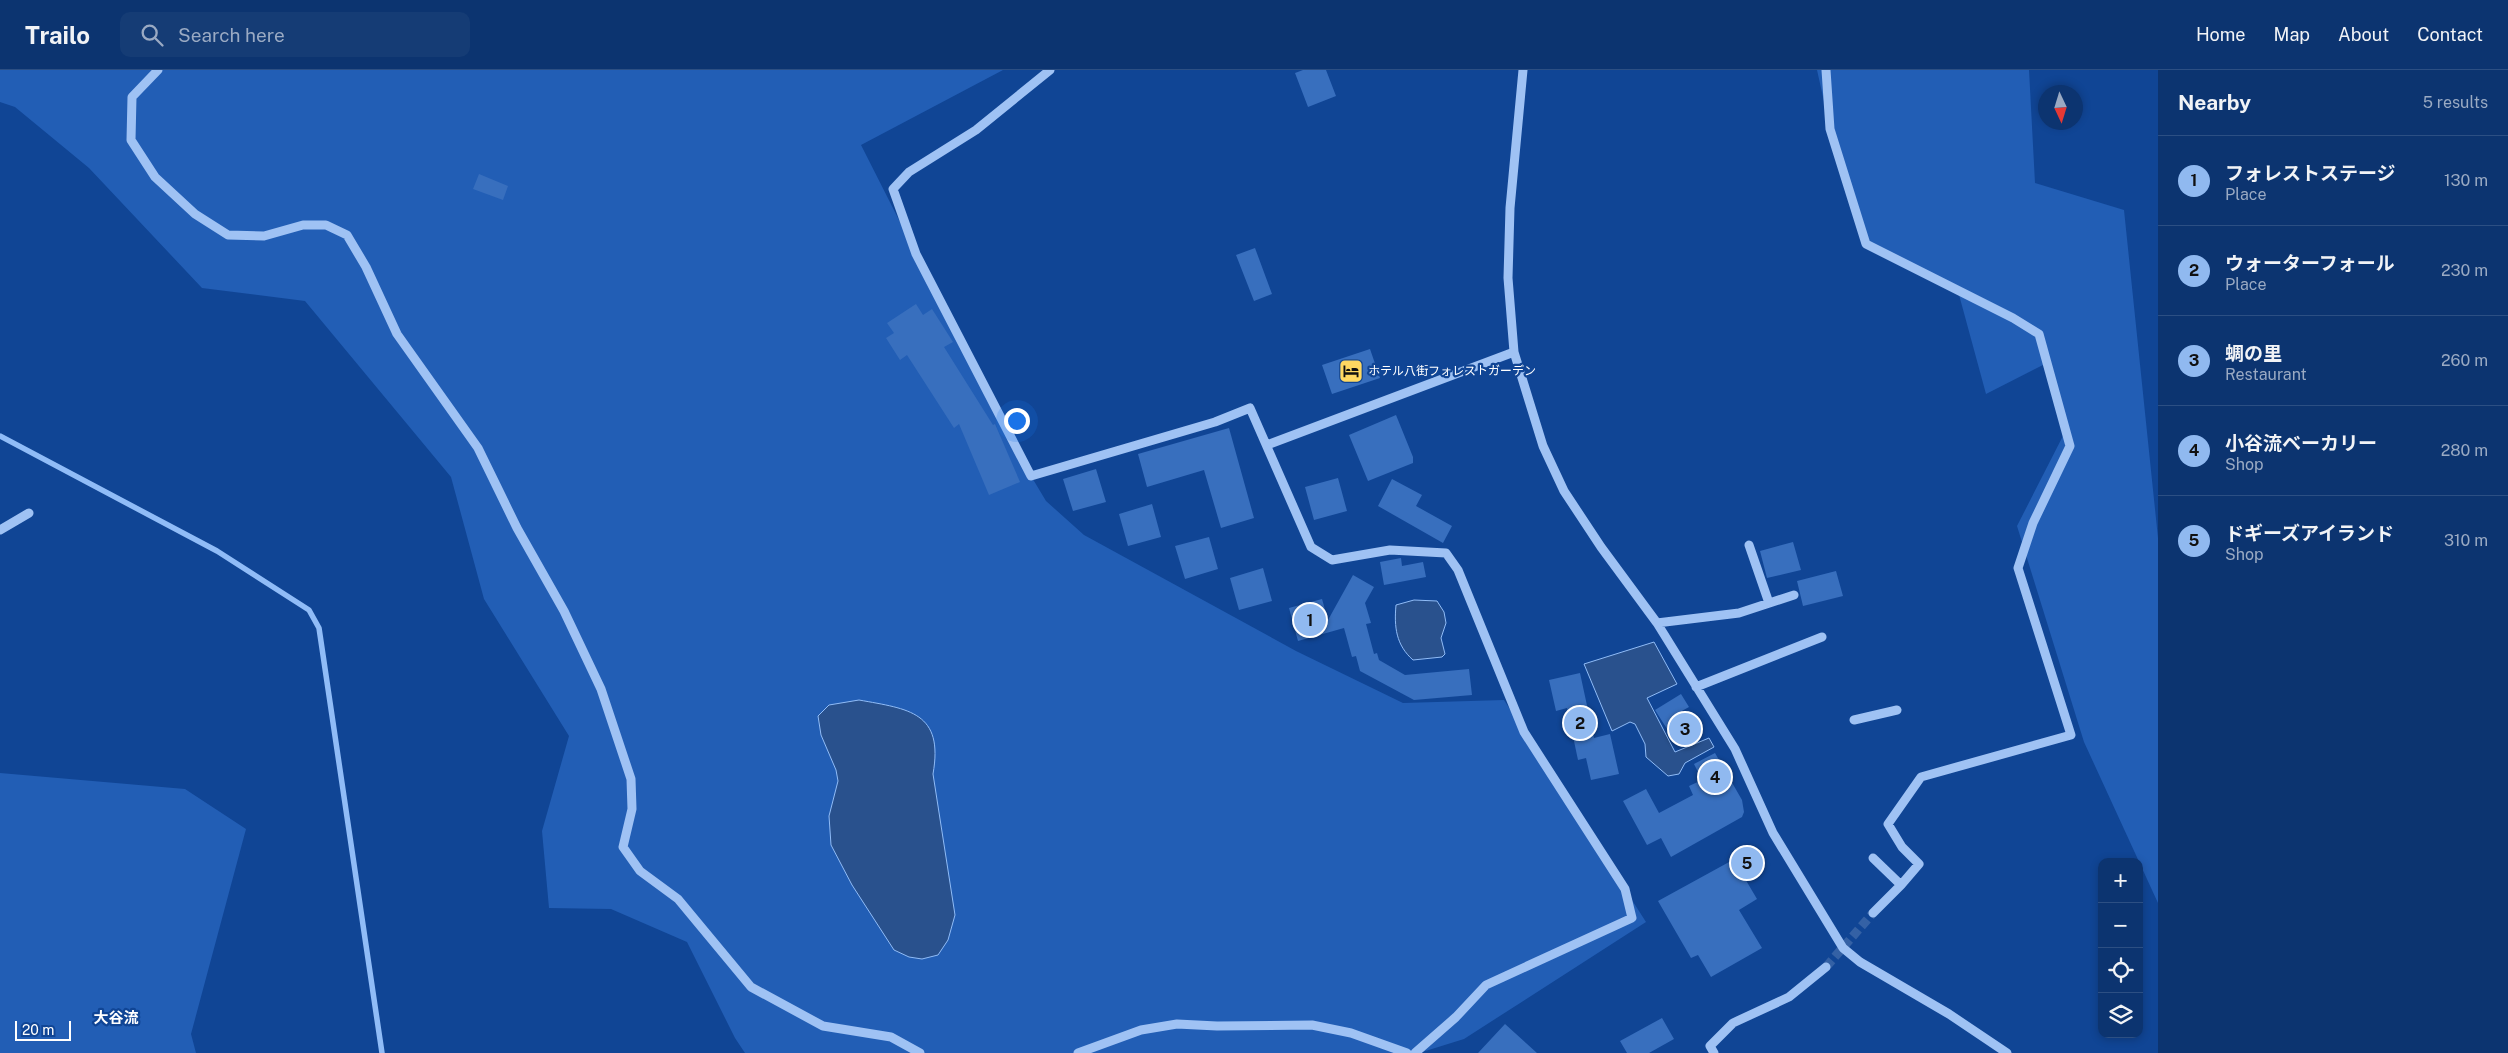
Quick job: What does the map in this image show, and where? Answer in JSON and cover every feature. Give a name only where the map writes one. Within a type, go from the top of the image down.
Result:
[{"type":"street","points":[[158,70],[132,97],[131,140],[154,177],[195,214],[228,235],[264,236],[303,225],[326,225],[347,235],[366,267],[397,334],[478,448],[517,528],[564,611],[601,689],[631,779],[632,809],[623,847],[640,871],[678,899],[751,987],[823,1026],[892,1037],[920,1053]]},
{"type":"street","points":[[1050,70],[976,130],[909,172],[893,190],[916,254],[1031,476],[1216,422],[1250,408],[1311,547],[1332,560],[1390,550],[1446,553],[1450,558],[1458,570],[1524,732],[1624,889],[1632,918],[1486,985],[1456,1016],[1415,1053]]},
{"type":"street","points":[[1523,70],[1510,208],[1508,278],[1514,352],[1543,446],[1564,491],[1601,547],[1657,622],[1734,749],[1773,832],[1842,948],[1860,962],[1949,1014],[2007,1053]]},
{"type":"street","points":[[1826,70],[1830,130],[1866,244],[2013,318],[2039,334],[2070,446],[2033,523],[2018,568],[2071,735],[1921,777],[1888,824],[1902,847],[1919,864],[1873,913]]},
{"type":"street","points":[[1267,445],[1514,352]]},
{"type":"street","points":[[0,530],[29,513]]},
{"type":"street","points":[[1749,545],[1769,603]]},
{"type":"street","points":[[1657,622],[1739,613],[1794,595]]},
{"type":"street","points":[[1696,687],[1822,637]]},
{"type":"street","points":[[1854,720],[1897,710]]},
{"type":"street","points":[[1873,858],[1900,885]]},
{"type":"street","points":[[1714,1053],[1710,1046],[1733,1023],[1789,997],[1826,967]]},
{"type":"street","points":[[1078,1053],[1141,1030],[1177,1024],[1217,1026],[1312,1025],[1350,1033],[1407,1053]]},
{"type":"shaded area","points":[[0,70],[1003,70],[861,145],[1016,451],[1046,501],[1084,535],[1296,651],[1403,703],[1504,700],[1646,922],[1464,1039],[1419,1053],[745,1053],[735,1038],[687,942],[611,909],[549,908],[542,831],[569,736],[484,599],[451,477],[305,301],[202,288],[89,168],[15,107],[0,102]]},
{"type":"shaded area","points":[[1817,70],[2029,70],[2035,183],[2124,210],[2158,538],[2158,903],[2143,870],[2143,858],[2137,858],[2084,742],[2017,526],[2066,430],[2045,364],[1986,394],[1958,291],[1866,244],[1839,169]]},
{"type":"shaded area","points":[[1414,600],[1437,601],[1444,612],[1446,623],[1441,638],[1445,654],[1442,657],[1413,660],[1400,642],[1395,621],[1396,605]]},
{"type":"shaded area","points":[[1654,642],[1677,684],[1647,698],[1675,752],[1709,738],[1714,747],[1685,763],[1679,774],[1668,776],[1646,757],[1645,744],[1635,724],[1630,722],[1612,731],[1584,664]]},
{"type":"shaded area","points":[[859,700],[893,707],[919,717],[928,726],[933,738],[935,753],[933,774],[955,915],[948,940],[938,955],[922,959],[909,957],[894,950],[852,885],[831,845],[829,816],[838,781],[836,770],[821,735],[818,716],[829,705]]},
{"type":"shaded area","points":[[0,773],[185,789],[246,829],[191,1034],[196,1053],[0,1053]]},
{"type":"building","points":[[1303,70],[1326,70],[1336,96],[1308,107],[1295,73]]},
{"type":"building","points":[[479,174],[508,186],[503,200],[473,189]]},
{"type":"building","points":[[1255,248],[1272,294],[1254,301],[1236,255]]},
{"type":"building","points":[[916,304],[923,315],[932,309],[953,342],[944,347],[993,425],[995,424],[1020,482],[989,495],[959,424],[954,428],[907,355],[900,360],[886,338],[894,333],[887,323]]},
{"type":"building","points":[[1370,349],[1380,378],[1332,394],[1322,365]]},
{"type":"building","points":[[1396,415],[1413,457],[1413,463],[1368,481],[1349,435]]},
{"type":"building","points":[[1229,428],[1254,518],[1221,528],[1204,470],[1147,487],[1138,454]]},
{"type":"building","points":[[1096,469],[1106,502],[1073,511],[1063,479]]},
{"type":"building","points":[[1338,478],[1347,511],[1314,520],[1305,487]]},
{"type":"building","points":[[1392,479],[1422,495],[1416,506],[1452,526],[1443,543],[1378,506]]},
{"type":"building","points":[[1152,504],[1161,537],[1128,546],[1119,514]]},
{"type":"building","points":[[1209,537],[1218,569],[1185,579],[1175,546]]},
{"type":"building","points":[[1793,542],[1801,570],[1767,578],[1760,551]]},
{"type":"building","points":[[1401,558],[1402,566],[1423,562],[1426,577],[1384,585],[1380,562]]},
{"type":"building","points":[[1263,568],[1272,601],[1239,610],[1230,578]]},
{"type":"building","points":[[1836,571],[1843,596],[1803,606],[1797,581]]},
{"type":"building","points":[[1353,575],[1374,587],[1365,603],[1371,623],[1366,624],[1374,654],[1377,653],[1379,660],[1405,675],[1469,669],[1472,695],[1414,700],[1360,671],[1356,656],[1352,657],[1344,628],[1298,641],[1289,608],[1322,599],[1328,620]]},
{"type":"building","points":[[1580,673],[1594,738],[1610,734],[1619,774],[1591,780],[1586,758],[1578,760],[1567,708],[1556,711],[1549,680]]},
{"type":"building","points":[[1681,694],[1689,707],[1680,712],[1693,733],[1676,743],[1655,710]]},
{"type":"building","points":[[1715,753],[1742,800],[1744,812],[1742,817],[1671,857],[1661,838],[1647,845],[1623,801],[1646,789],[1659,813],[1693,795],[1689,786],[1702,780],[1694,764]]},
{"type":"building","points":[[1751,850],[1761,868],[1744,877],[1757,899],[1739,910],[1762,948],[1711,977],[1698,955],[1691,958],[1658,901]]},
{"type":"building","points":[[1662,1018],[1674,1039],[1649,1053],[1627,1053],[1620,1041]]},
{"type":"building","points":[[1505,1024],[1537,1053],[1478,1053]]},
{"type":"waterway","points":[[0,436],[217,551],[309,610],[319,628],[382,1053]]},
{"type":"tunnel","points":[[1826,967],[1873,913]]},
{"type":"place","name":"ホテル八街フォレストガーデン","points":[[1351,371]]},
{"type":"place","name":"フォレストステージ","points":[[1310,620]]},
{"type":"place","name":"ウォーターフォール","points":[[1580,723]]},
{"type":"place","name":"蜩の里","points":[[1685,729]]},
{"type":"place","name":"小谷流ベーカリー","points":[[1715,777]]},
{"type":"place","name":"ドギーズアイランド","points":[[1747,863]]},
{"type":"district","name":"大谷流","points":[[116,1018]]}]
